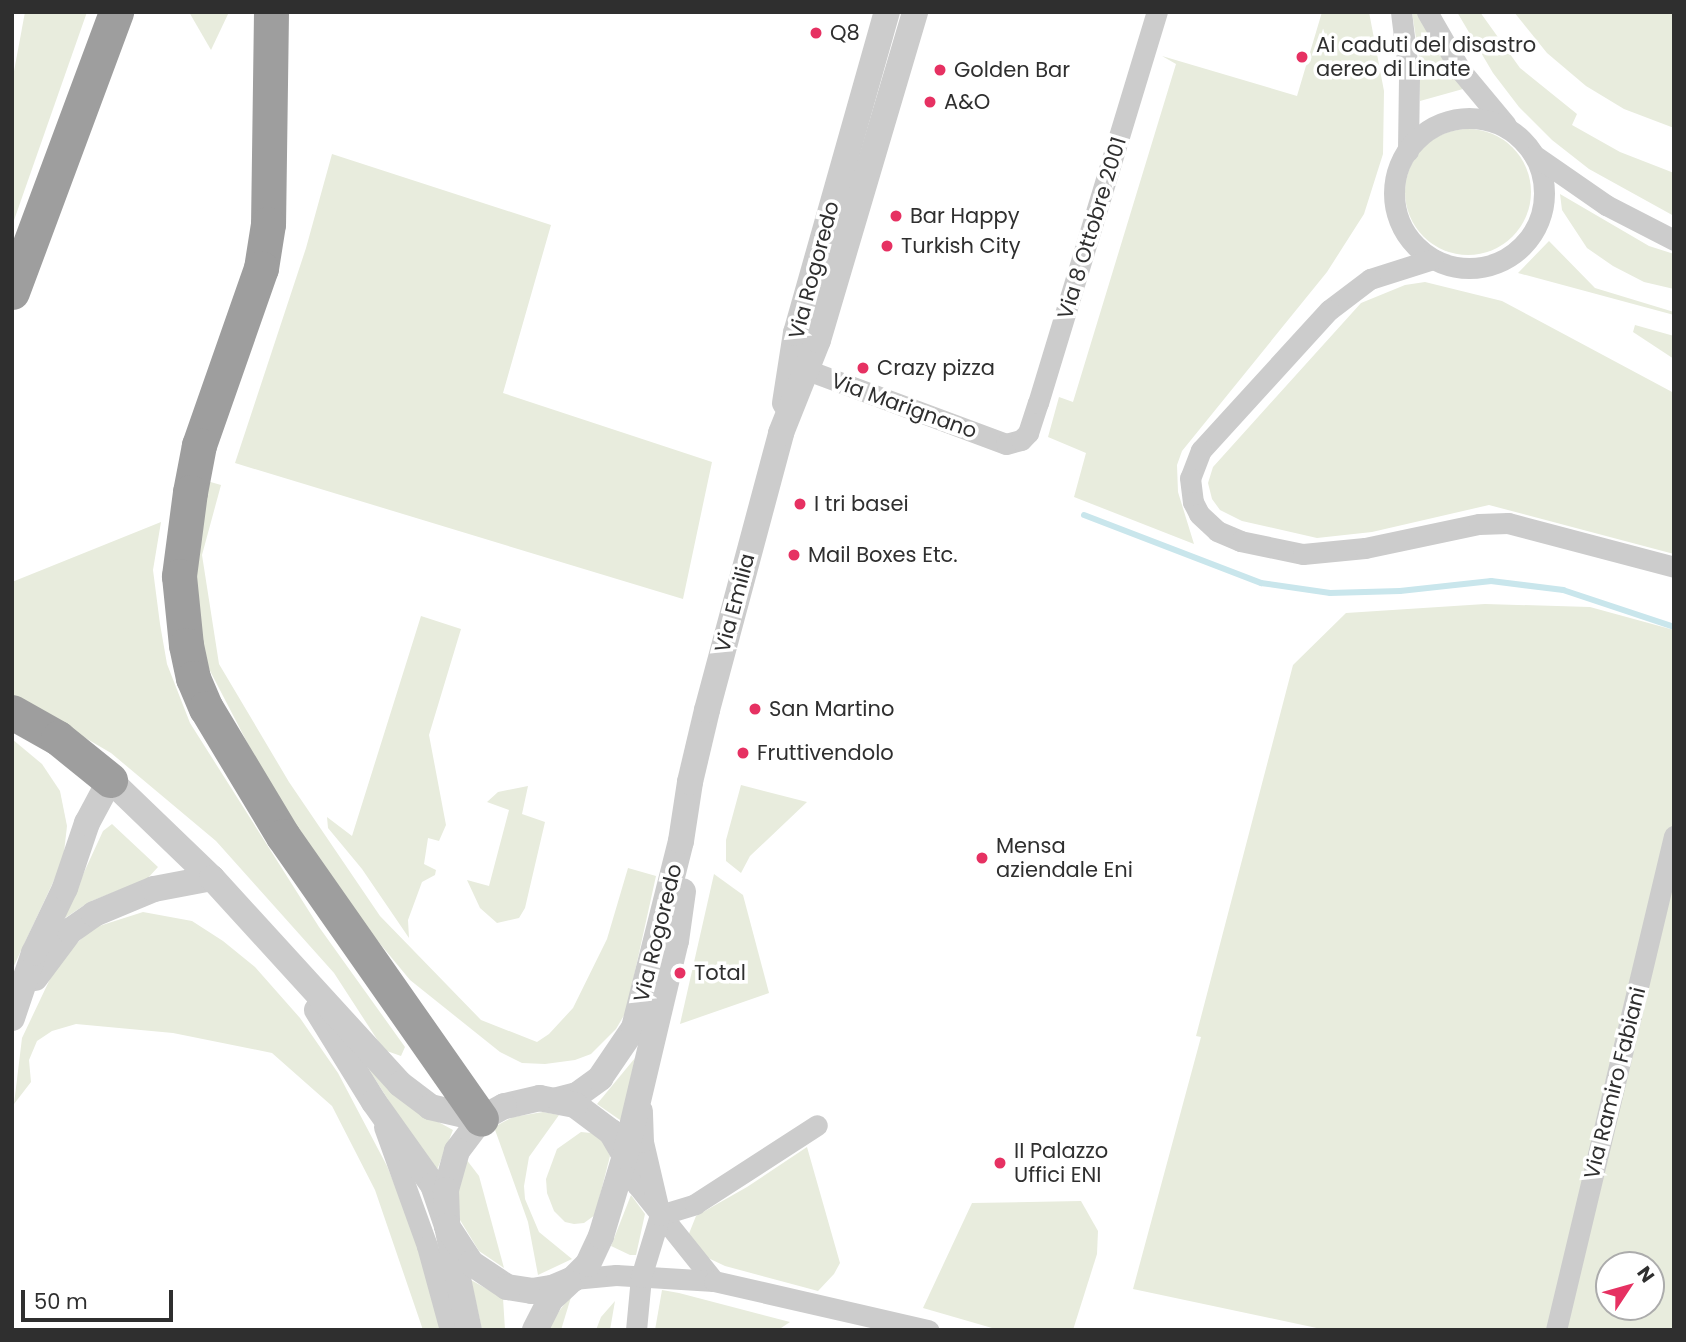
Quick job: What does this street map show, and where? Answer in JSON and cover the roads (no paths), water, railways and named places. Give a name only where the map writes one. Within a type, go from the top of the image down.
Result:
[{"type":"highway","points":[[12,292],[116,12]]},
{"type":"highway","points":[[271,12],[268,224],[261,268],[199,445],[192,480],[179,576],[186,645],[193,678],[206,708],[242,770],[332,909],[481,1119]]},
{"type":"highway","points":[[12,712],[58,738],[110,780]]},
{"type":"street","name":"Via Rogoredo","points":[[798,367],[858,110],[887,12]]},
{"type":"street","name":"Via Rogoredo","points":[[798,367],[886,118],[915,12]]},
{"type":"street","name":"Via 8 Ottobre 2001","points":[[1021,440],[1028,433],[1038,403],[1157,12]]},
{"type":"street","points":[[1401,12],[1409,71],[1408,151],[1395,183],[1396,209],[1409,238],[1433,259],[1454,267],[1476,268],[1501,262],[1522,247],[1537,226],[1544,200],[1544,181],[1534,155]]},
{"type":"street","points":[[1427,12],[1461,71],[1534,155],[1606,205],[1674,240]]},
{"type":"street","points":[[858,110],[886,118]]},
{"type":"street","points":[[1408,151],[1427,131],[1453,120],[1480,119],[1515,134]]},
{"type":"street","points":[[1433,259],[1370,279],[1329,310],[1197,457],[1190,478],[1192,495],[1199,514],[1208,524],[1240,541],[1303,554],[1365,548],[1479,524],[1508,523],[1674,567]]},
{"type":"street","name":"Via Marignano","points":[[798,367],[1006,443],[1021,440]]},
{"type":"street","name":"Via Emilia","points":[[681,841],[690,782],[798,367]]},
{"type":"street","points":[[16,1009],[34,953],[65,888],[87,823],[110,780],[212,878],[400,1084],[430,1107],[481,1119]]},
{"type":"street","name":"Via Ramiro Fabiani","points":[[1556,1330],[1674,836]]},
{"type":"street","name":"Via Rogoredo","points":[[625,1156],[682,909],[681,841]]},
{"type":"street","name":"Via Rogoredo","points":[[557,1100],[577,1095],[600,1078],[634,1028],[681,841]]},
{"type":"street","points":[[16,1009],[70,931],[94,914],[154,889],[212,878]]},
{"type":"street","points":[[271,941],[374,1102],[433,1185],[471,1264],[507,1287],[546,1290],[573,1279],[616,1275],[714,1281],[928,1330]]},
{"type":"street","points":[[636,1330],[641,1277],[660,1215],[643,1142],[641,1091]]},
{"type":"street","points":[[469,1330],[446,1215],[450,1169],[457,1151],[481,1119],[515,1102],[557,1100],[575,1105],[616,1137],[637,1185],[714,1281]]},
{"type":"street","points":[[374,1102],[428,1246],[450,1330]]},
{"type":"street","points":[[660,1215],[695,1204],[817,1125]]},
{"type":"street","points":[[535,1330],[550,1300],[592,1257],[625,1156]]},
{"type":"waterway","points":[[1084,515],[1261,583],[1330,593],[1400,591],[1491,581],[1563,590],[1674,627]]},
{"type":"place","name":"Q8","points":[[816,33]]},
{"type":"place","name":"Ai caduti del disastro aereo di Linate","points":[[1302,57]]},
{"type":"place","name":"Golden Bar","points":[[940,70]]},
{"type":"place","name":"A&O","points":[[930,102]]},
{"type":"place","name":"Bar Happy","points":[[896,216]]},
{"type":"place","name":"Turkish City","points":[[887,246]]},
{"type":"place","name":"Crazy pizza","points":[[863,368]]},
{"type":"place","name":"I tri basei","points":[[800,504]]},
{"type":"place","name":"Mail Boxes Etc.","points":[[794,555]]},
{"type":"place","name":"San Martino","points":[[755,709]]},
{"type":"place","name":"Fruttivendolo","points":[[743,753]]},
{"type":"place","name":"Mensa aziendale Eni","points":[[982,858]]},
{"type":"place","name":"Total","points":[[680,973]]},
{"type":"place","name":"II Palazzo Uffici ENI","points":[[1000,1163]]}]
